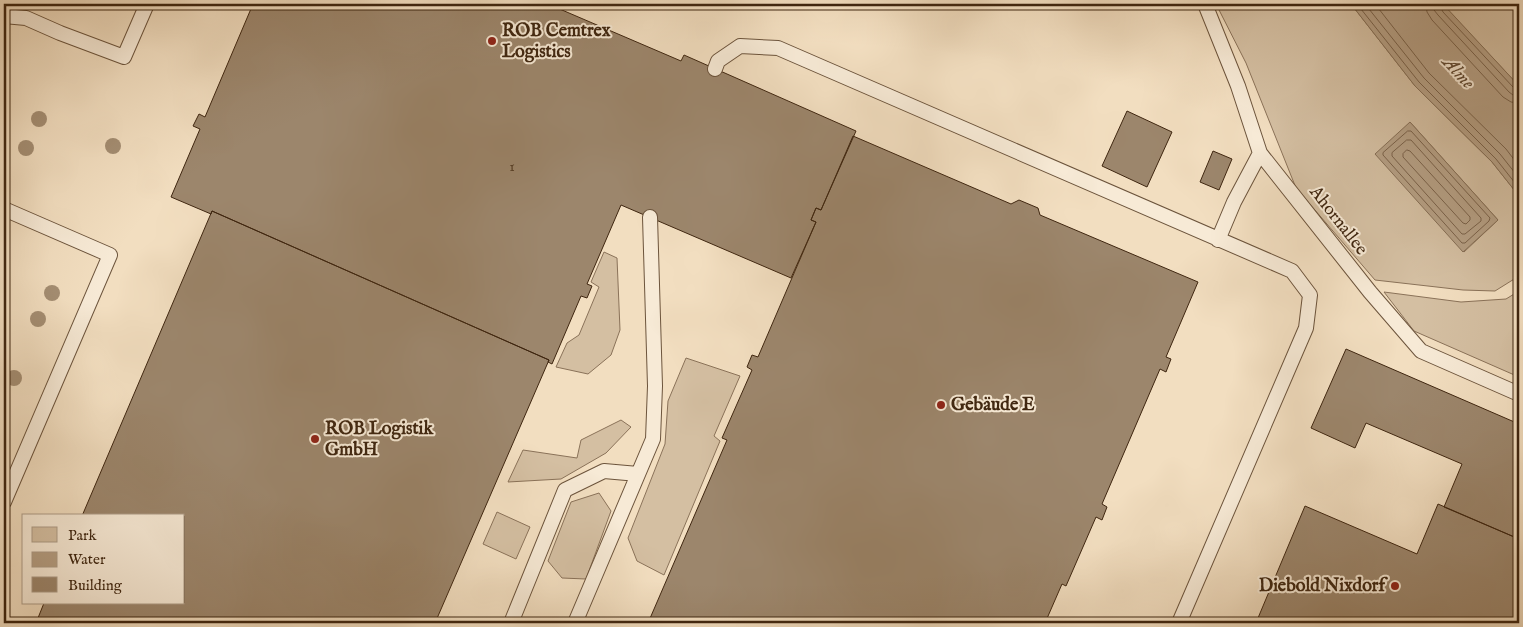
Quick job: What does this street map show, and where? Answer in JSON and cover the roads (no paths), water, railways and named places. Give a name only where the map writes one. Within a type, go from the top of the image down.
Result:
[{"type":"lane","points":[[4,16],[26,18],[124,57],[148,4]]},
{"type":"lane","name":"Ahornallee","points":[[1205,4],[1238,86],[1260,153],[1370,292],[1421,351],[1519,394]]},
{"type":"lane","points":[[715,69],[718,61],[740,46],[778,48],[1292,271],[1310,295],[1306,328],[1179,623]]},
{"type":"lane","points":[[1218,240],[1234,202],[1260,153]]},
{"type":"lane","points":[[4,209],[110,255],[4,502]]},
{"type":"lane","points":[[575,623],[653,439],[656,386],[650,217]]},
{"type":"lane","points":[[511,623],[564,490],[604,471],[638,474]]},
{"type":"water","name":"Alme","points":[[1351,4],[1443,4],[1519,86],[1519,196],[1492,162],[1415,86]]},
{"type":"water","points":[[1410,122],[1498,220],[1463,252],[1375,154]]},
{"type":"place","name":"ROB Cemtrex Logistics","points":[[492,41]]},
{"type":"place","name":"Gebäude E","points":[[941,405]]},
{"type":"place","name":"ROB Logistik GmbH","points":[[315,439]]},
{"type":"place","name":"Diebold Nixdorf","points":[[1395,586]]}]
